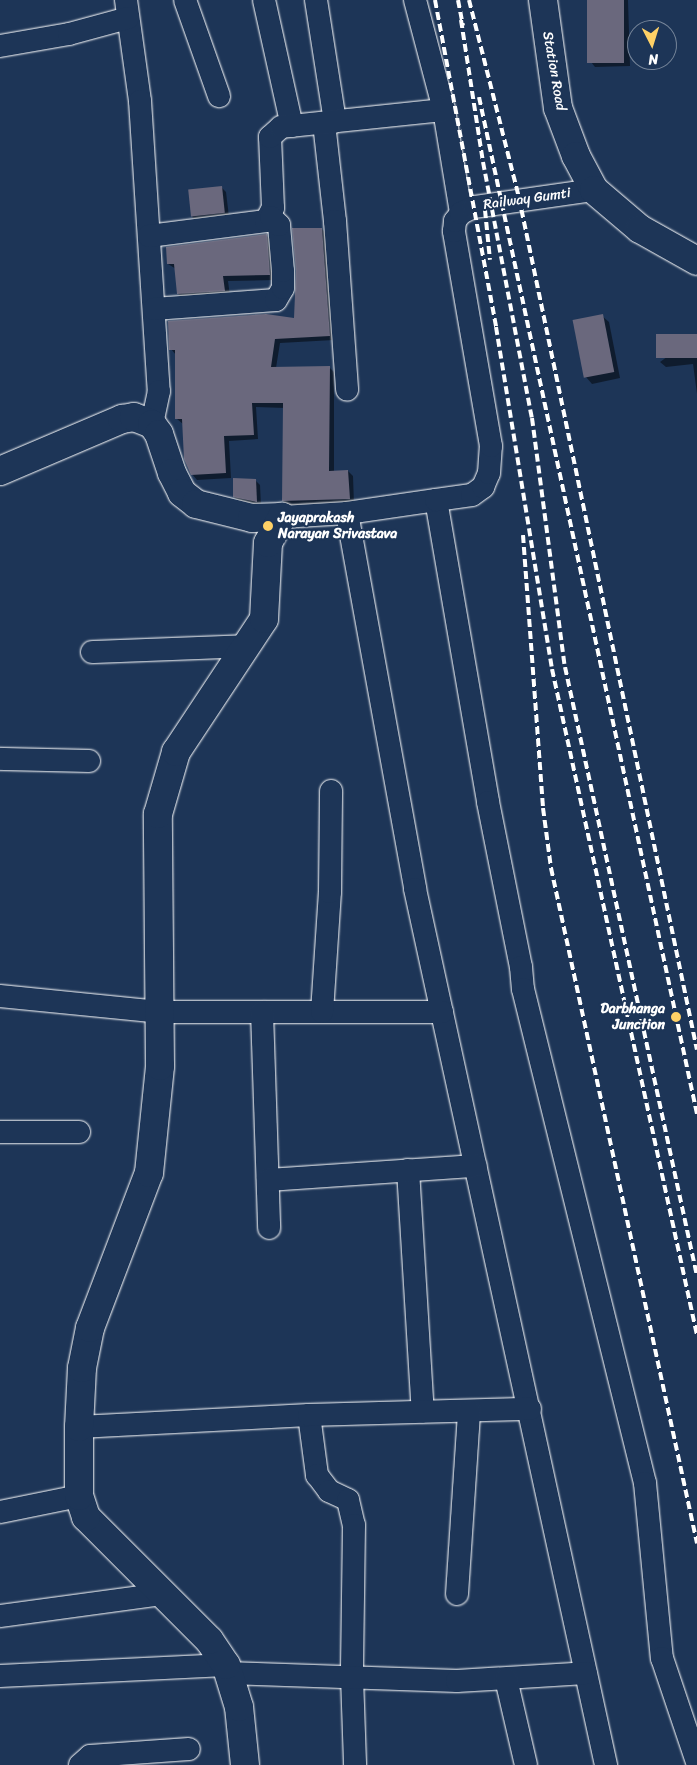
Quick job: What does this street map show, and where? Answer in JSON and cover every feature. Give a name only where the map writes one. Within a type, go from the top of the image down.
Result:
[{"type":"main road","name":"Station Road","points":[[543,0],[558,108],[576,156],[594,190],[640,229],[697,261]]},
{"type":"main road","points":[[0,471],[122,420],[134,418],[152,424],[159,434],[172,473],[182,493],[196,504],[252,518],[282,517]]},
{"type":"main road","points":[[245,1765],[239,1707],[227,1669],[209,1640],[86,1517],[79,1496],[79,1427],[82,1368],[90,1328],[149,1173],[160,1066],[156,848],[158,814],[164,786],[176,752],[264,619],[268,543],[282,517]]},
{"type":"main road","points":[[252,518],[268,543]]},
{"type":"street","points":[[184,0],[219,96]]},
{"type":"street","points":[[264,0],[292,126]]},
{"type":"street","points":[[316,0],[329,123],[347,390]]},
{"type":"street","points":[[282,517],[347,513],[472,495],[483,487],[490,474],[492,446],[454,231],[461,213],[444,110],[415,0]]},
{"type":"street","points":[[0,46],[69,34],[127,9],[140,101],[159,391],[152,424]]},
{"type":"street","points":[[154,309],[276,300],[283,288],[283,271],[279,225],[271,217],[270,136],[281,128],[444,110]]},
{"type":"street","name":"Railway Gumti","points":[[461,213],[504,201],[594,190]]},
{"type":"street","points":[[149,236],[260,224],[271,217]]},
{"type":"street","points":[[436,500],[488,802],[522,966],[523,989],[645,1483],[662,1658],[697,1762]]},
{"type":"street","points":[[347,513],[415,889],[530,1409],[606,1765]]},
{"type":"street","points":[[92,652],[246,646]]},
{"type":"street","points":[[0,759],[89,761]]},
{"type":"street","points":[[322,1012],[330,892],[330,791]]},
{"type":"street","points":[[0,996],[159,1012],[442,1012]]},
{"type":"street","points":[[262,1012],[269,1228]]},
{"type":"street","points":[[0,1132],[79,1132]]},
{"type":"street","points":[[268,1180],[476,1166]]},
{"type":"street","points":[[408,1170],[423,1412]]},
{"type":"street","points":[[79,1427],[310,1415],[530,1409]]},
{"type":"street","points":[[457,1594],[469,1411]]},
{"type":"street","points":[[310,1415],[317,1475],[329,1491],[348,1500],[352,1512],[352,1677],[356,1765]]},
{"type":"street","points":[[0,1512],[79,1496]]},
{"type":"street","points":[[0,1616],[162,1594]]},
{"type":"street","points":[[0,1676],[227,1669],[352,1677],[506,1679],[586,1673]]},
{"type":"street","points":[[506,1679],[526,1765]]},
{"type":"street","points":[[80,1765],[90,1756],[189,1749]]},
{"type":"building","points":[[587,0],[624,0],[624,63],[587,63]]},
{"type":"building","points":[[222,186],[225,213],[191,216],[188,190]]},
{"type":"building","points":[[292,228],[322,228],[330,336],[275,339],[271,367],[330,366],[329,471],[348,470],[350,499],[282,501],[283,403],[252,403],[254,435],[224,436],[226,473],[191,475],[184,459],[182,419],[175,419],[175,350],[169,350],[168,321],[266,314],[294,318],[296,271]]},
{"type":"building","points":[[267,234],[270,275],[223,276],[225,291],[177,294],[174,264],[167,264],[166,247]]},
{"type":"building","points":[[603,314],[614,372],[584,378],[573,320]]},
{"type":"building","points":[[656,334],[697,334],[697,358],[656,358]]},
{"type":"building","points":[[233,478],[256,479],[257,502],[233,497]]},
{"type":"railway","points":[[435,0],[496,327],[552,669],[697,1335]]},
{"type":"railway","points":[[458,0],[463,26]]},
{"type":"railway","points":[[469,0],[519,198],[697,1050]]},
{"type":"railway","points":[[461,20],[483,162],[532,418],[565,667],[697,1276]]},
{"type":"railway","points":[[479,97],[697,1114]]},
{"type":"railway","points":[[485,210],[490,260]]},
{"type":"railway","points":[[523,535],[543,808],[551,868],[697,1543]]},
{"type":"place","name":"Jayaprakash Narayan Srivastava","points":[[268,526]]},
{"type":"place","name":"Darbhanga Junction","points":[[676,1017]]}]
